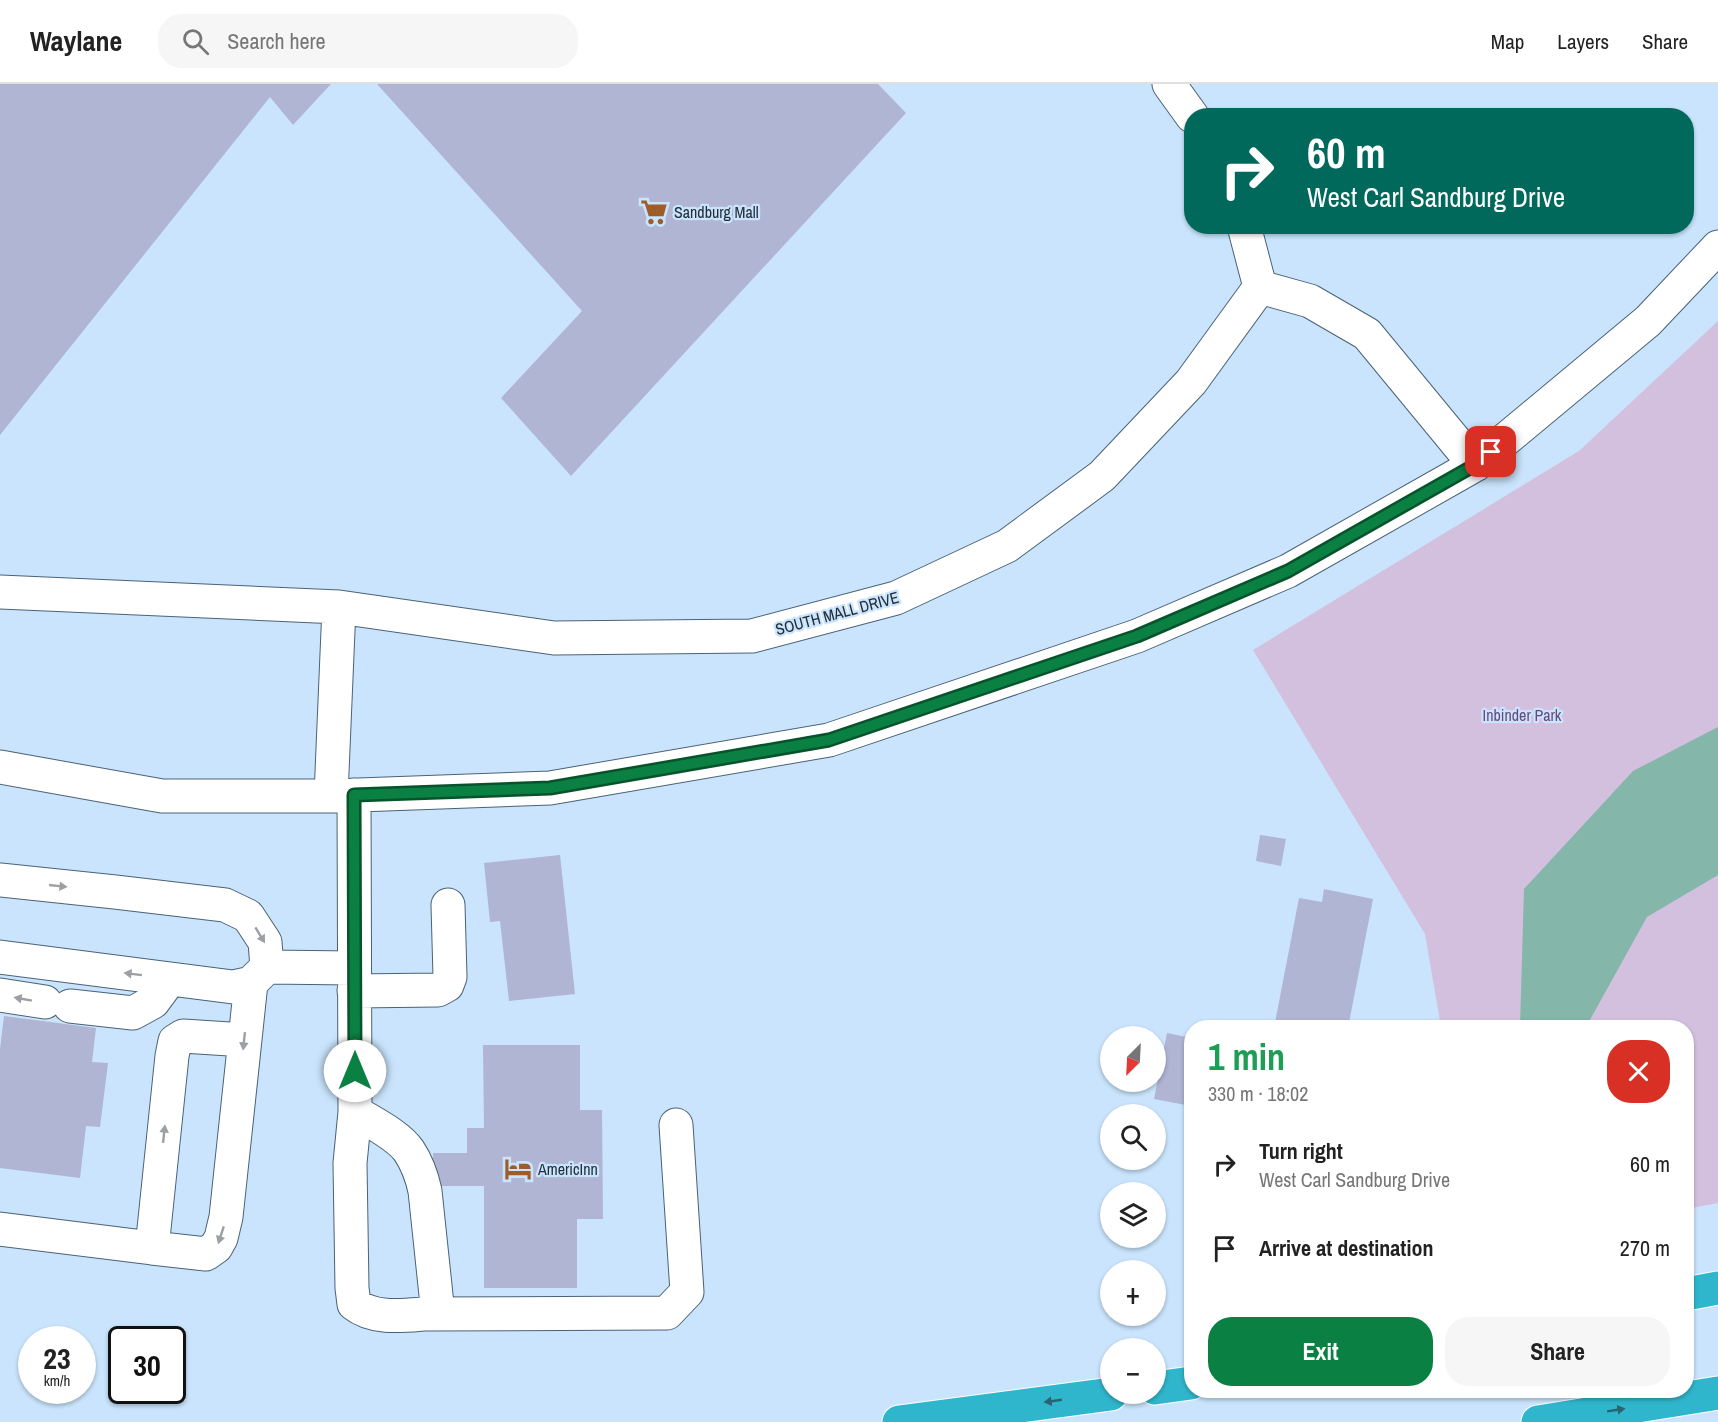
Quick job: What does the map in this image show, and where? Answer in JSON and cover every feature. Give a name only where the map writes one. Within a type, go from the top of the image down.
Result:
[{"type":"highway","points":[[1694,1292],[1718,1288]]},
{"type":"highway","points":[[1166,1386],[1184,1384]]},
{"type":"highway","points":[[1694,1398],[1718,1394]]},
{"type":"highway","points":[[899,1422],[1100,1395]]},
{"type":"highway","points":[[1538,1422],[1692,1398]]},
{"type":"street","points":[[1169,84],[1186,108]]},
{"type":"street","points":[[1246,234],[1260,287],[1310,301],[1367,334],[1475,465]]},
{"type":"street","points":[[0,767],[162,796],[342,795],[550,788],[829,740],[1137,636],[1288,571],[1475,465],[1648,321],[1718,247]]},
{"type":"street","name":"SOUTH MALL DRIVE","points":[[0,592],[339,607],[554,638],[752,636],[896,598],[1007,546],[1102,476],[1191,382],[1260,287]]},
{"type":"street","points":[[339,607],[342,795],[354,980],[355,1112],[350,1163],[354,1304],[362,1311],[393,1316],[667,1313],[687,1292],[676,1125]]},
{"type":"street","points":[[0,880],[225,905],[248,916],[265,942],[244,1040],[226,1217],[221,1238],[216,1247],[206,1254],[0,1229]]},
{"type":"street","points":[[0,957],[233,987],[259,975],[354,980],[438,990],[447,986],[450,977],[448,905]]},
{"type":"street","points":[[0,995],[133,1013],[153,1002],[170,979]]},
{"type":"street","points":[[152,1248],[175,1041],[183,1036],[244,1040]]},
{"type":"street","points":[[355,1112],[409,1150],[420,1173],[425,1191],[438,1314]]},
{"type":"green space","name":"Inbinder Park","points":[[1718,321],[1718,1203],[1694,1208],[1694,1020],[1440,1020],[1425,934],[1253,650],[1579,451]]},
{"type":"shaded area","points":[[1718,727],[1718,875],[1647,917],[1590,1020],[1520,1020],[1524,889],[1633,771]]},
{"type":"building","points":[[0,84],[331,84],[293,125],[270,97],[0,435]]},
{"type":"building","name":"Sandburg Mall","points":[[377,84],[878,84],[906,113],[571,476],[501,398],[582,311]]},
{"type":"building","points":[[1260,835],[1286,839],[1281,866],[1256,861]]},
{"type":"building","points":[[560,855],[575,994],[509,1001],[500,921],[490,922],[484,863]]},
{"type":"building","points":[[1324,889],[1373,899],[1350,1020],[1276,1020],[1299,898],[1322,902]]},
{"type":"building","points":[[4,1016],[96,1028],[92,1062],[108,1063],[100,1127],[86,1126],[80,1178],[0,1168],[0,1049]]},
{"type":"building","points":[[1167,1033],[1184,1037],[1184,1105],[1154,1099],[1155,1092],[1166,1092]]},
{"type":"building","name":"AmericInn","points":[[483,1045],[580,1045],[580,1110],[602,1110],[603,1219],[577,1219],[577,1288],[484,1288],[484,1186],[433,1186],[433,1153],[467,1153],[467,1128],[484,1128]]},
{"type":"place","name":"Sandburg Mall","points":[[654,212]]},
{"type":"place","name":"AmericInn","points":[[518,1169]]},
{"type":"route","points":[[355,1071],[354,795],[550,788],[829,740],[1137,636],[1245,590],[1288,571],[1475,465],[1491,452]]}]
